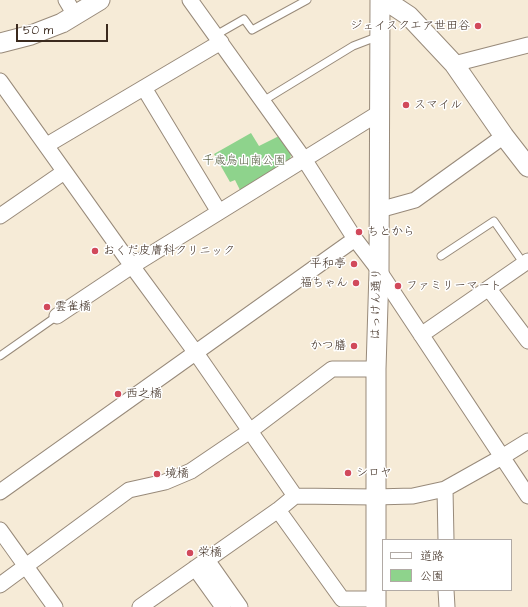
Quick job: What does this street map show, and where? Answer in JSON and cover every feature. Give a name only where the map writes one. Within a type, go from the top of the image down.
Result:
[{"type":"street","points":[[0,43],[62,23],[71,8],[100,0]]},
{"type":"street","points":[[190,0],[219,38],[304,159],[355,239],[378,270],[528,496]]},
{"type":"street","name":"はっけん通り","points":[[376,603],[375,497],[380,0]]},
{"type":"street","points":[[385,0],[410,16],[454,64],[504,136],[528,167]]},
{"type":"street","points":[[46,145],[144,88],[219,38]]},
{"type":"street","points":[[454,64],[528,44]]},
{"type":"street","points":[[0,80],[64,172],[196,353],[296,496]]},
{"type":"street","points":[[144,88],[219,212]]},
{"type":"street","points":[[57,316],[132,266],[379,113]]},
{"type":"street","points":[[379,210],[415,200],[504,136]]},
{"type":"street","points":[[0,216],[64,172]]},
{"type":"street","points":[[0,492],[355,239]]},
{"type":"street","points":[[421,335],[526,262]]},
{"type":"street","points":[[489,289],[528,340]]},
{"type":"street","points":[[0,585],[128,490],[165,482],[191,471],[250,431],[332,369],[376,369]]},
{"type":"street","points":[[142,606],[296,496],[413,496],[445,489],[528,441]]},
{"type":"street","points":[[445,489],[446,539]]},
{"type":"street","points":[[278,510],[342,599],[376,603]]},
{"type":"street","points":[[0,530],[55,607]]},
{"type":"street","points":[[201,564],[223,607]]},
{"type":"street","points":[[201,564],[240,607]]},
{"type":"street","points":[[446,591],[446,607]]},
{"type":"lane","points":[[219,38],[244,20],[252,30],[307,0]]},
{"type":"lane","points":[[263,101],[352,46],[379,36]]},
{"type":"lane","points":[[441,256],[494,221],[526,262]]},
{"type":"lane","points":[[0,356],[57,316]]},
{"type":"green space","name":"千歳烏山南公園","points":[[251,133],[259,146],[279,136],[291,153],[290,162],[241,192],[235,180],[230,182],[214,154]]},
{"type":"place","name":"ジェイスクエア世田谷","points":[[478,26]]},
{"type":"place","name":"スマイル","points":[[406,105]]},
{"type":"place","name":"ちとから","points":[[359,232]]},
{"type":"place","name":"おくだ皮膚科クリニック","points":[[95,251]]},
{"type":"place","name":"平和亭","points":[[354,264]]},
{"type":"place","name":"福ちゃん","points":[[356,283]]},
{"type":"place","name":"ファミリーマート","points":[[398,286]]},
{"type":"place","name":"雲雀橋","points":[[47,307]]},
{"type":"place","name":"かつ膳","points":[[354,346]]},
{"type":"place","name":"西之橋","points":[[118,394]]},
{"type":"place","name":"シロヤ","points":[[348,473]]},
{"type":"place","name":"境橋","points":[[157,474]]},
{"type":"place","name":"栄橋","points":[[190,553]]}]
